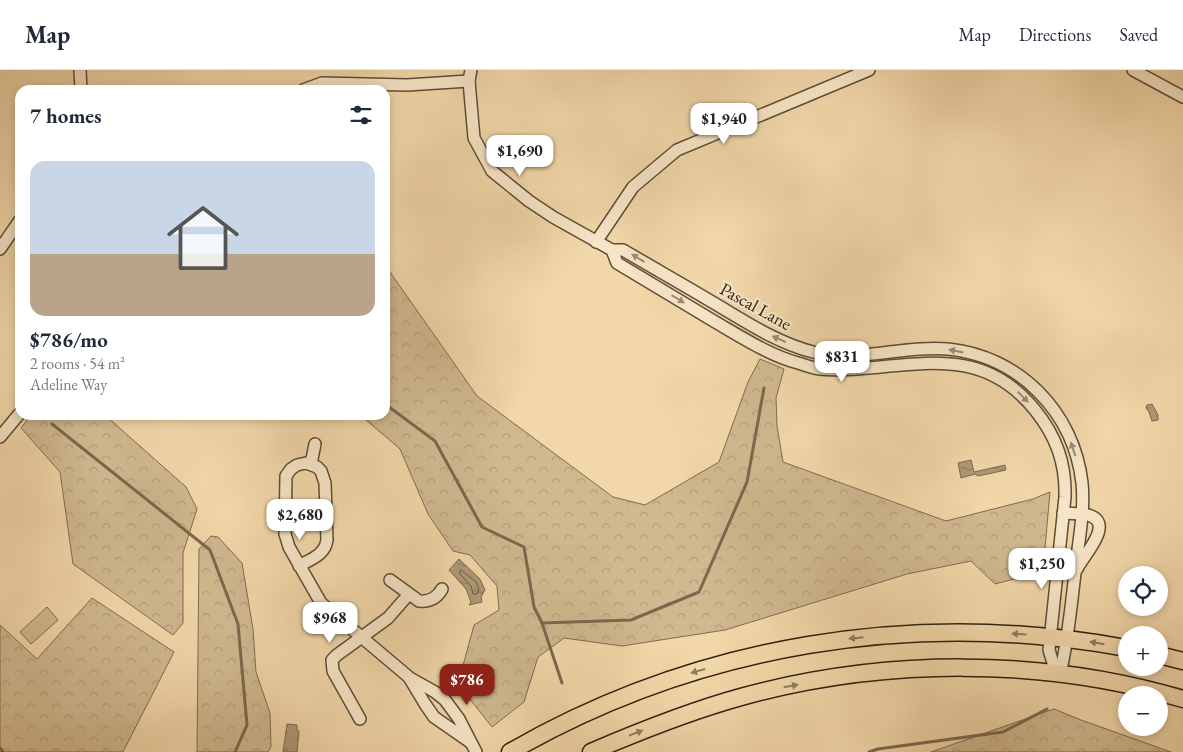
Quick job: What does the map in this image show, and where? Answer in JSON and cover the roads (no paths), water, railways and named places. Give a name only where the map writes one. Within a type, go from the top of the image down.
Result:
[{"type":"highway","points":[[510,752],[574,718],[639,690],[713,666],[796,646],[852,638],[911,633],[983,632],[1050,636],[1118,647]]},
{"type":"highway","points":[[1168,657],[1183,660]]},
{"type":"highway","points":[[591,752],[674,718],[775,688],[889,672],[933,669],[985,669],[1060,674],[1119,684],[1183,699]]},
{"type":"street","points":[[80,70],[81,85]]},
{"type":"street","points":[[596,242],[633,186],[678,150],[869,70]]},
{"type":"street","points":[[1133,70],[1183,97]]},
{"type":"street","points":[[317,85],[322,83],[406,85],[470,75]]},
{"type":"street","name":"Pascal Lane","points":[[470,75],[474,138],[492,171],[553,218],[596,242],[612,250],[624,250],[766,334],[794,346],[813,352],[833,355],[948,349],[978,355],[1003,366],[1027,380],[1037,389],[1054,411],[1067,433],[1082,483],[1082,515],[1067,638],[1060,674]]},
{"type":"street","points":[[0,249],[15,227]]},
{"type":"street","name":"Pascal Lane","points":[[612,250],[617,263],[767,352],[795,363],[820,369],[846,370],[935,362],[958,364],[980,369],[1022,396],[1048,429],[1058,450],[1064,473],[1063,513],[1050,636],[1050,654],[1060,674]]},
{"type":"street","points":[[895,366],[896,351]]},
{"type":"street","points":[[996,378],[1003,366]]},
{"type":"street","points":[[0,436],[15,420]]},
{"type":"street","points":[[311,464],[315,444]]},
{"type":"street","points":[[299,566],[322,552],[327,540],[325,483],[320,469],[311,464],[302,464],[294,467],[288,472],[286,479],[285,534],[287,543],[299,566],[321,602],[410,678],[435,692],[449,704],[460,719],[474,748]]},
{"type":"street","points":[[1065,484],[1082,483]]},
{"type":"street","points":[[1063,513],[1089,516],[1096,520],[1099,531],[1096,539],[1080,563],[1074,578]]},
{"type":"street","points":[[390,580],[419,601],[427,601],[436,597],[442,589]]},
{"type":"street","points":[[360,719],[333,671],[332,663],[337,655],[392,615],[409,594]]},
{"type":"street","points":[[410,678],[424,704],[434,717],[463,736],[474,748]]},
{"type":"street","points":[[434,717],[449,704]]},
{"type":"water","points":[[1152,404],[1158,415],[1158,420],[1152,421],[1146,408],[1147,405]]},
{"type":"water","points":[[971,460],[974,472],[1005,465],[1006,470],[961,478],[958,463]]},
{"type":"water","points":[[459,559],[480,579],[485,590],[481,597],[482,602],[469,605],[471,602],[466,589],[449,570]]},
{"type":"water","points":[[287,724],[297,725],[297,730],[299,731],[297,752],[283,752]]},
{"type":"waterway","points":[[542,623],[631,620],[699,592],[747,482],[764,388]]},
{"type":"waterway","points":[[390,408],[435,441],[482,527],[524,547],[534,607],[542,623],[562,683]]},
{"type":"waterway","points":[[52,424],[210,550],[238,624],[247,725],[235,752]]},
{"type":"waterway","points":[[869,752],[878,749],[1003,732],[1047,709]]},
{"type":"waterway","points":[[0,748],[3,752]]}]
